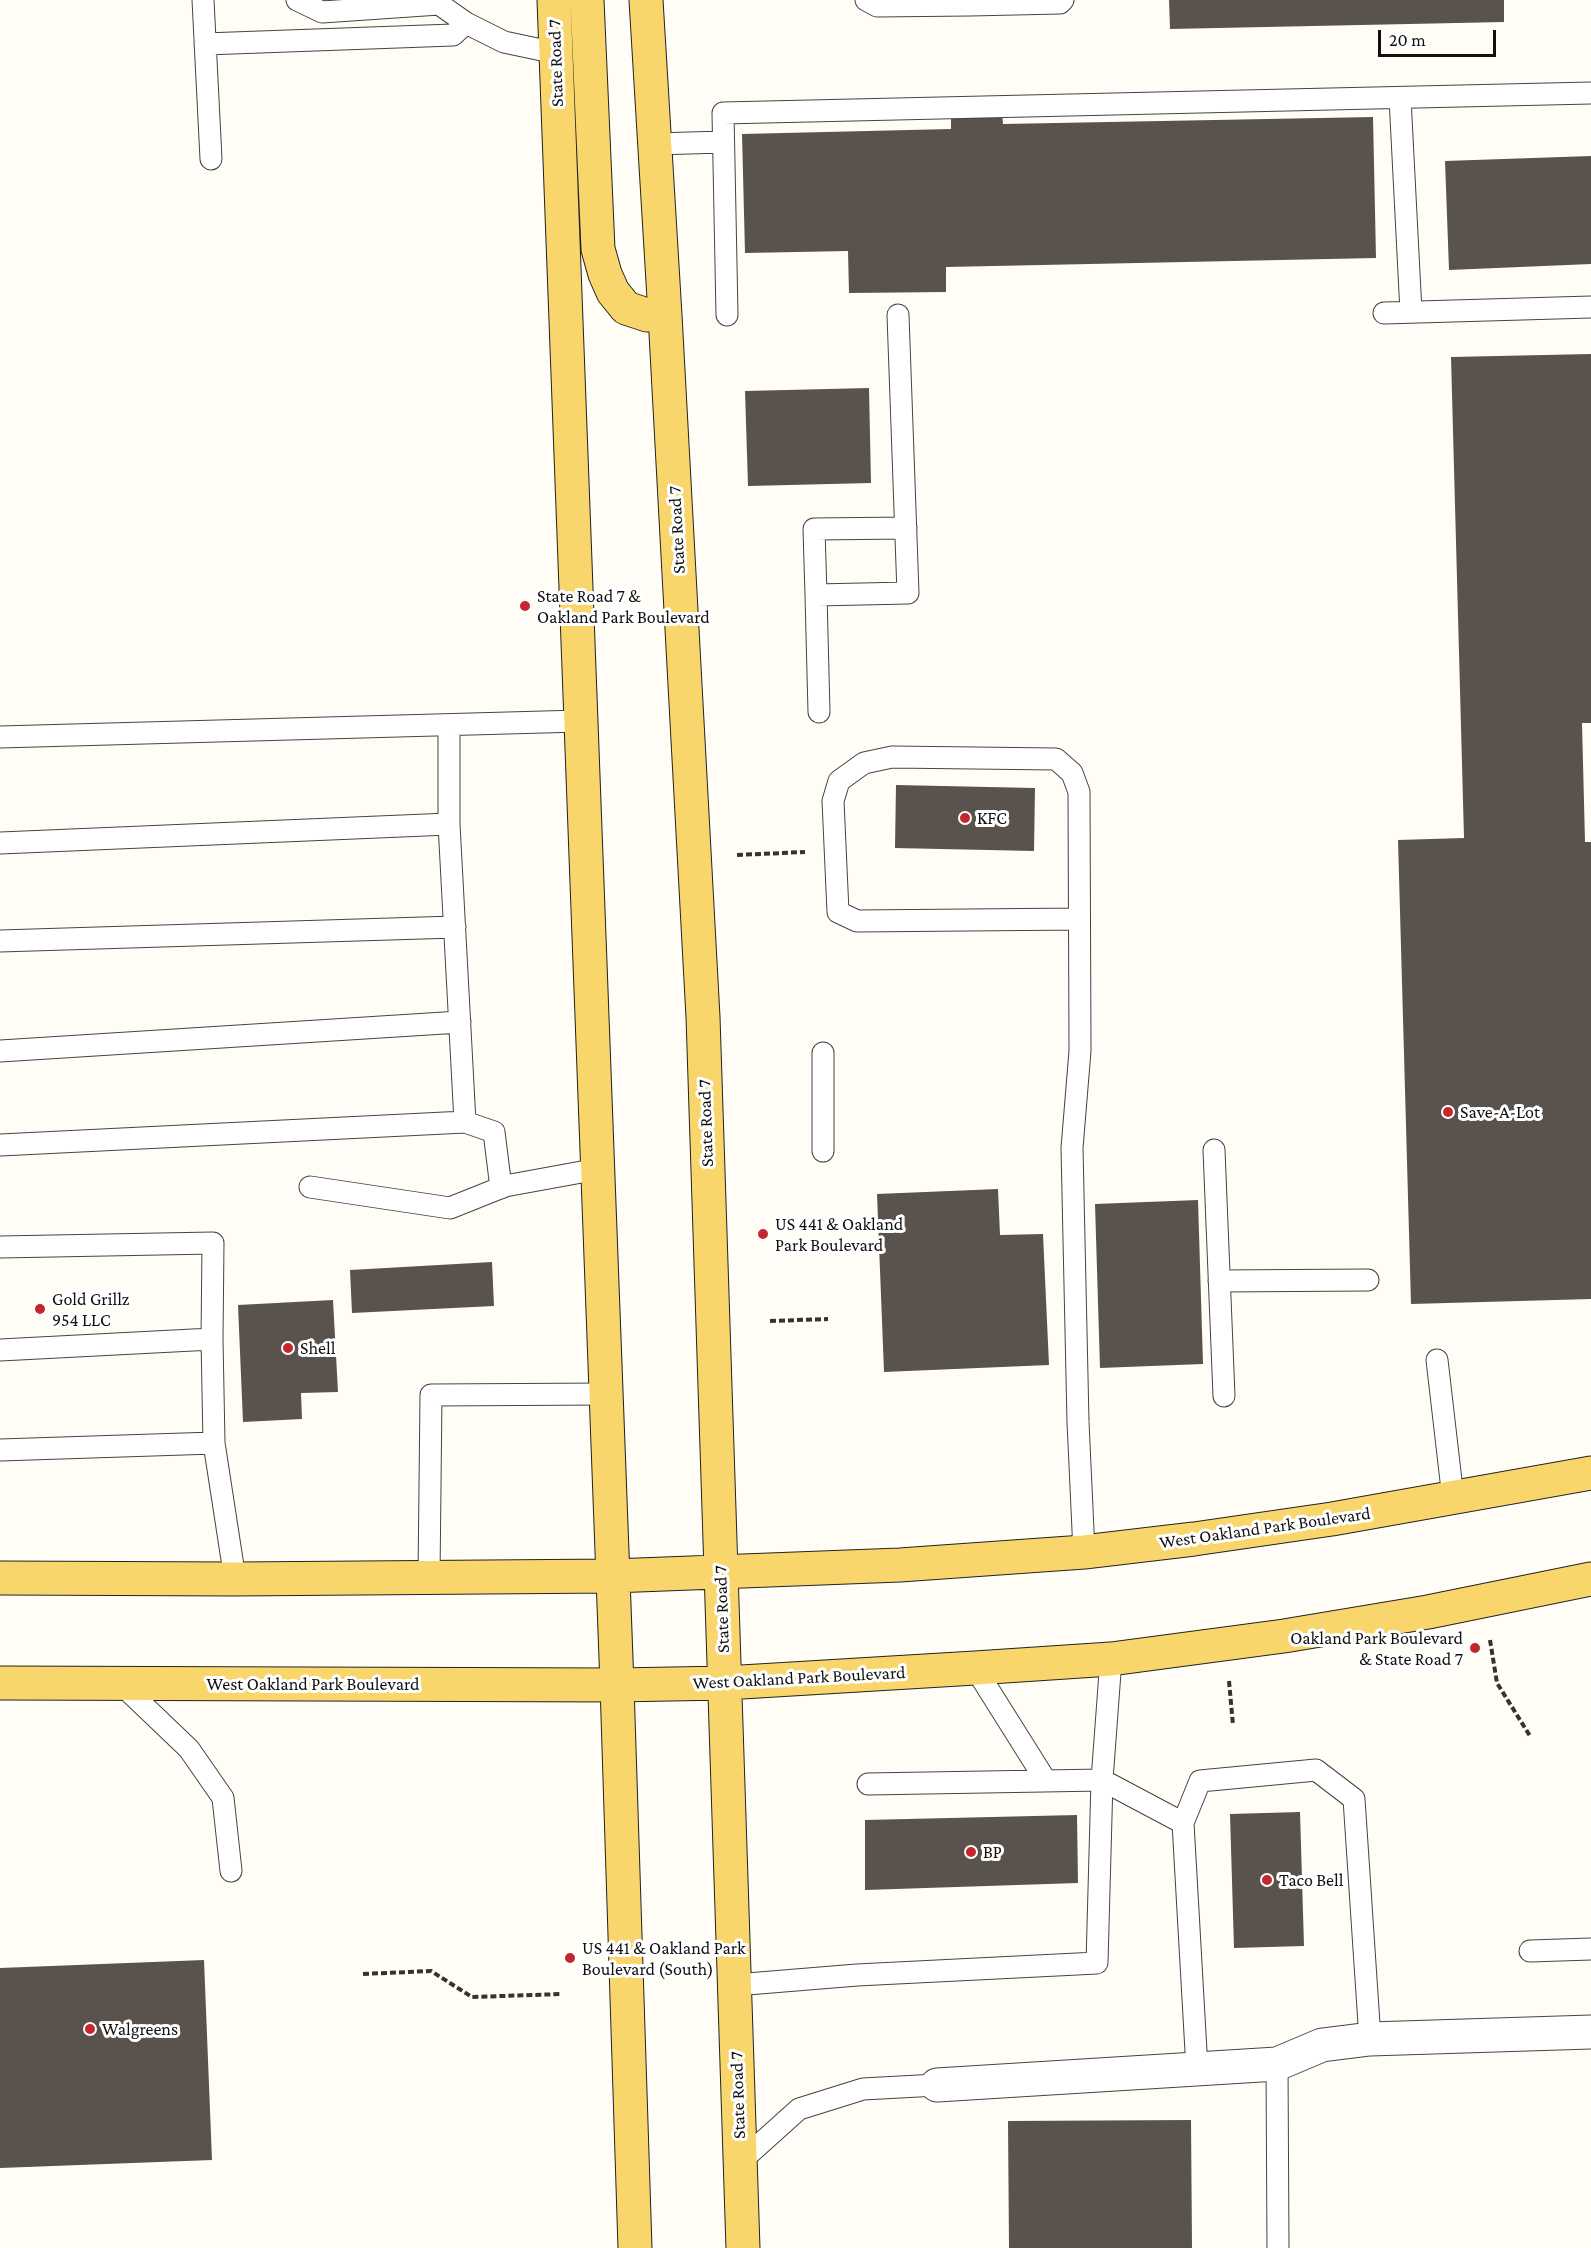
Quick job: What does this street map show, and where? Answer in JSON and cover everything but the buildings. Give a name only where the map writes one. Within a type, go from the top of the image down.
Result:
[{"type":"main road","name":"State Road 7","points":[[554,0],[617,1685],[635,2248]]},
{"type":"main road","points":[[587,0],[598,249],[613,292],[626,308],[647,315],[665,315]]},
{"type":"main road","name":"State Road 7","points":[[646,0],[703,1017],[743,2248]]},
{"type":"main road","name":"West Oakland Park Boulevard","points":[[0,1578],[612,1576],[900,1565],[1084,1552],[1320,1521],[1591,1473]]},
{"type":"main road","name":"West Oakland Park Boulevard","points":[[0,1683],[617,1685],[725,1683],[975,1668],[1112,1659],[1284,1636],[1428,1612],[1591,1580]]},
{"type":"street","points":[[937,2085],[1277,2064],[1322,2045],[1370,2039],[1591,2032]]},
{"type":"lane","points":[[203,0],[211,159]]},
{"type":"lane","points":[[297,0],[322,12],[439,4],[466,23],[504,42],[556,53]]},
{"type":"lane","points":[[866,0],[877,6],[970,2],[1060,3],[1063,0]]},
{"type":"lane","points":[[205,44],[453,35],[466,23]]},
{"type":"lane","points":[[727,315],[723,113],[1591,93]]},
{"type":"lane","points":[[1400,98],[1411,312]]},
{"type":"lane","points":[[655,144],[723,142]]},
{"type":"lane","points":[[1384,314],[1591,307]]},
{"type":"lane","points":[[816,596],[908,593],[898,315]]},
{"type":"lane","points":[[819,712],[814,530],[906,528]]},
{"type":"lane","points":[[0,737],[580,721]]},
{"type":"lane","points":[[449,725],[449,824],[465,1122]]},
{"type":"lane","points":[[1078,919],[857,921],[838,912],[833,801],[839,781],[864,763],[891,757],[1056,759],[1072,773],[1079,792],[1080,1051],[1072,1148],[1078,1422],[1084,1552]]},
{"type":"lane","points":[[0,843],[449,824]]},
{"type":"lane","points":[[0,941],[455,927]]},
{"type":"lane","points":[[0,1051],[460,1022]]},
{"type":"lane","points":[[823,1053],[823,1151]]},
{"type":"lane","points":[[0,1145],[465,1122],[494,1132],[501,1188]]},
{"type":"lane","points":[[1214,1150],[1224,1396]]},
{"type":"lane","points":[[310,1187],[450,1208],[501,1188],[598,1169]]},
{"type":"lane","points":[[0,1247],[213,1243],[214,1443],[235,1579]]},
{"type":"lane","points":[[1219,1281],[1368,1280]]},
{"type":"lane","points":[[0,1350],[212,1339]]},
{"type":"lane","points":[[1437,1360],[1453,1498]]},
{"type":"lane","points":[[429,1577],[431,1395],[606,1394]]},
{"type":"lane","points":[[0,1450],[214,1443]]},
{"type":"lane","points":[[735,1985],[857,1975],[1097,1963],[1102,1780],[1112,1659]]},
{"type":"lane","points":[[975,1668],[1046,1781]]},
{"type":"lane","points":[[121,1684],[189,1749],[223,1798],[231,1871]]},
{"type":"lane","points":[[1197,2069],[1183,1823],[1200,1781],[1317,1770],[1354,1799],[1370,2039]]},
{"type":"lane","points":[[868,1784],[1102,1780],[1183,1823]]},
{"type":"lane","points":[[1530,1951],[1591,1949]]},
{"type":"lane","points":[[1277,2064],[1278,2248]]},
{"type":"lane","points":[[740,2162],[799,2109],[863,2089],[937,2085]]},
{"type":"path","points":[[737,855],[835,850]]},
{"type":"path","points":[[770,1321],[828,1319]]},
{"type":"path","points":[[1490,1640],[1497,1683],[1530,1736]]},
{"type":"path","points":[[1229,1680],[1233,1725]]},
{"type":"path","points":[[363,1974],[431,1971],[472,1997],[562,1994]]},
{"type":"place","name":"State Road 7 & Oakland Park Boulevard","points":[[525,606]]},
{"type":"place","name":"KFC","points":[[965,818]]},
{"type":"place","name":"Save-A-Lot","points":[[1448,1112]]},
{"type":"place","name":"US 441 & Oakland Park Boulevard","points":[[763,1234]]},
{"type":"place","name":"Gold Grillz 954 LLC","points":[[40,1309]]},
{"type":"place","name":"Shell","points":[[288,1348]]},
{"type":"place","name":"Oakland Park Boulevard & State Road 7","points":[[1475,1648]]},
{"type":"place","name":"BP","points":[[971,1852]]},
{"type":"place","name":"Taco Bell","points":[[1267,1880]]},
{"type":"place","name":"US 441 & Oakland Park Boulevard (South)","points":[[570,1958]]},
{"type":"place","name":"Walgreens","points":[[90,2029]]}]
